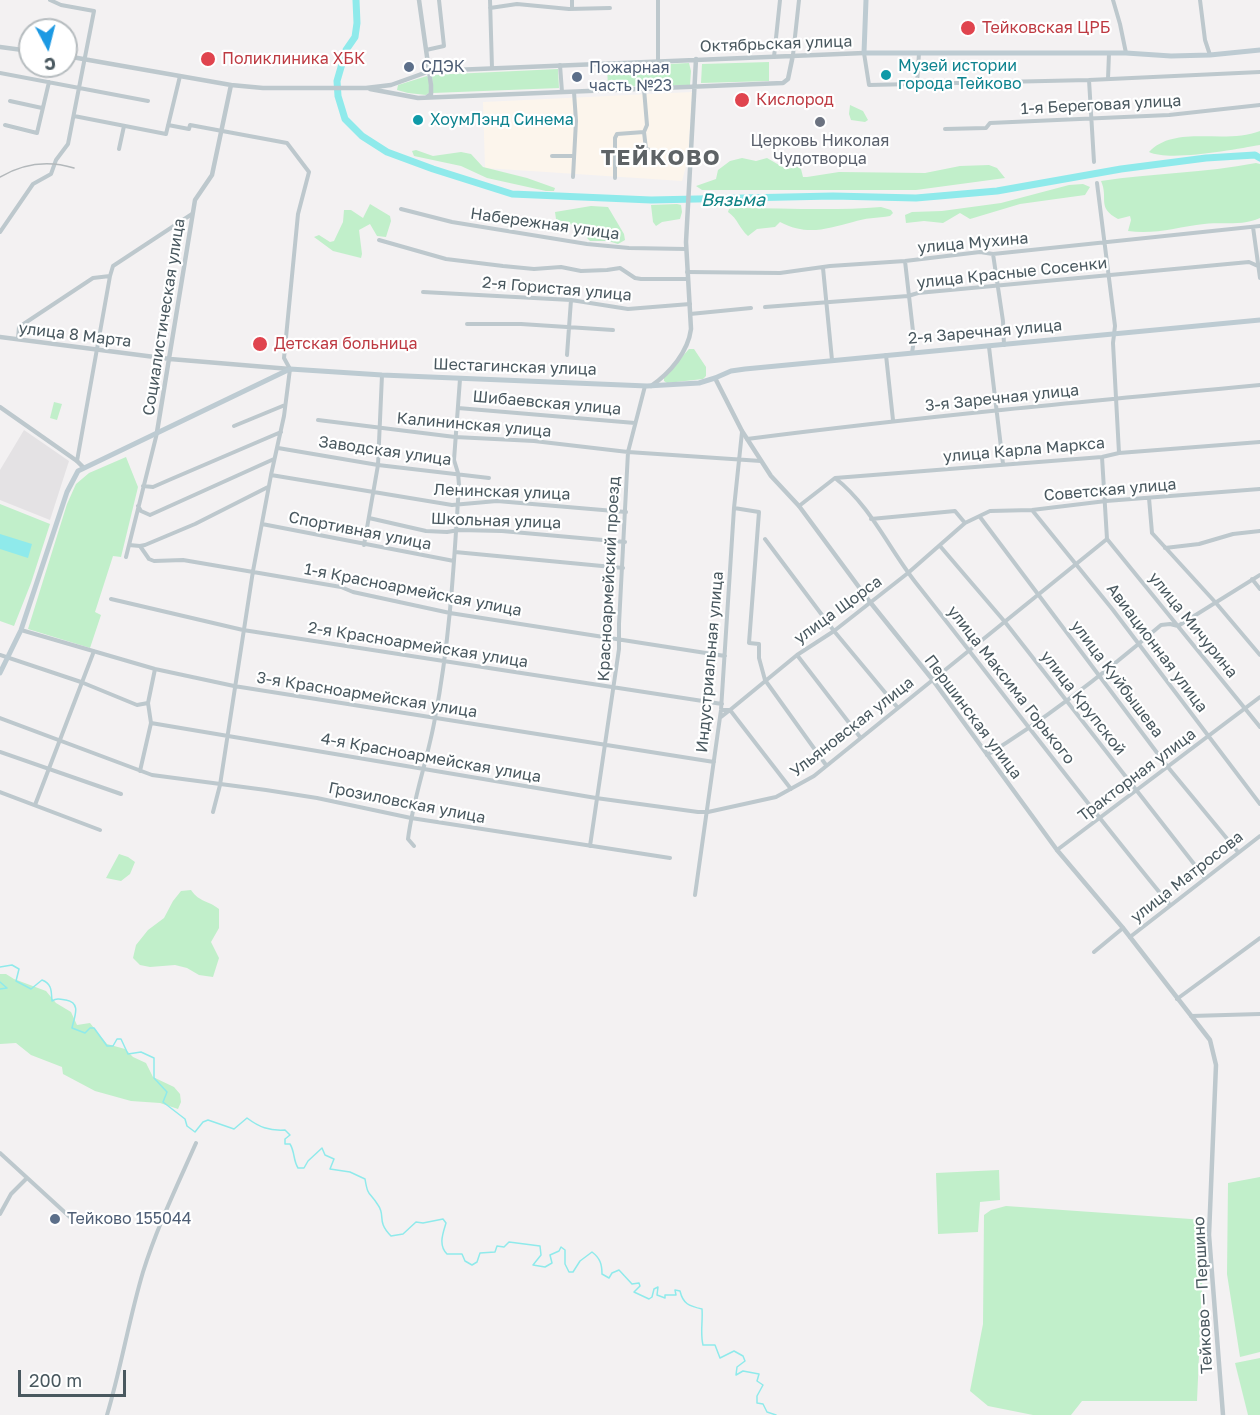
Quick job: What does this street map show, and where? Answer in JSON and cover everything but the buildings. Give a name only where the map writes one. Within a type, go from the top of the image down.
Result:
[{"type":"main road","points":[[866,0],[864,53],[1171,56],[1260,50]]},
{"type":"main road","name":"2-я Заречная улица","points":[[715,378],[731,371],[832,360],[1260,320]]},
{"type":"main road","name":"Шестагинская улица","points":[[83,467],[290,369],[460,379],[648,386],[692,384],[715,378]]},
{"type":"main road","points":[[0,673],[21,630],[67,492],[74,476],[83,467]]},
{"type":"street","points":[[0,232],[33,184],[51,174],[56,160],[68,144],[94,11],[61,5],[50,0]]},
{"type":"street","points":[[419,0],[430,71],[431,94],[426,98]]},
{"type":"street","points":[[426,50],[444,46],[439,0]]},
{"type":"street","points":[[490,0],[492,68]]},
{"type":"street","points":[[572,0],[572,9]]},
{"type":"street","points":[[658,0],[658,61]]},
{"type":"street","points":[[774,57],[780,0]]},
{"type":"street","points":[[793,55],[799,0]]},
{"type":"street","points":[[1118,0],[1113,0],[1126,54]]},
{"type":"street","points":[[1200,0],[1205,40],[1210,55]]},
{"type":"street","points":[[490,8],[517,4],[572,9],[610,8]]},
{"type":"street","points":[[0,47],[18,49]]},
{"type":"street","points":[[864,53],[869,85],[1108,80],[1260,72]]},
{"type":"street","name":"Октябрьская улица","points":[[78,58],[231,85],[263,88],[343,89],[391,85],[430,71],[864,53]]},
{"type":"street","points":[[917,85],[919,53]]},
{"type":"street","points":[[1108,80],[1109,54]]},
{"type":"street","name":"Октябрьская улица","points":[[366,88],[426,98],[786,82],[793,55]]},
{"type":"street","points":[[648,386],[663,376],[678,360],[686,348],[691,329],[686,249],[696,59]]},
{"type":"street","points":[[560,65],[562,92]]},
{"type":"street","points":[[0,73],[148,101]]},
{"type":"street","points":[[74,116],[166,134],[180,75]]},
{"type":"street","points":[[1089,80],[1094,162]]},
{"type":"street","points":[[5,125],[37,133],[49,82]]},
{"type":"street","name":"Социалистическая улица","points":[[126,557],[157,432],[195,200],[212,175],[231,85]]},
{"type":"street","points":[[391,85],[392,94]]},
{"type":"street","points":[[644,89],[646,149],[661,153]]},
{"type":"street","points":[[573,92],[576,121],[573,177]]},
{"type":"street","points":[[10,101],[42,108]]},
{"type":"street","name":"1-я Береговая улица","points":[[945,129],[986,128],[990,123],[1169,115],[1260,105]]},
{"type":"street","points":[[168,125],[189,129],[190,125],[288,143],[309,172],[298,214],[284,358],[290,369],[281,432],[268,487],[243,630],[220,784],[213,812]]},
{"type":"street","points":[[119,149],[124,126]]},
{"type":"street","points":[[615,178],[615,138],[617,134],[644,132]]},
{"type":"street","points":[[552,156],[574,156]]},
{"type":"street","points":[[1097,183],[1115,326],[1119,453]]},
{"type":"street","name":"Набережная улица","points":[[401,209],[452,222],[587,243],[629,248],[686,249]]},
{"type":"street","points":[[77,461],[113,266],[193,214]]},
{"type":"street","name":"улица Мухина","points":[[687,272],[780,273],[830,266],[905,261],[980,252],[993,254],[1260,226]]},
{"type":"street","points":[[1253,227],[1260,278]]},
{"type":"street","points":[[379,240],[446,259],[534,269],[561,267],[581,271],[620,268],[635,278],[641,279],[687,279]]},
{"type":"street","points":[[993,254],[1003,321],[1004,345]]},
{"type":"street","points":[[905,261],[914,340],[912,353]]},
{"type":"street","name":"улица Красные Сосенки","points":[[765,307],[908,296],[918,293],[1249,262],[1259,268]]},
{"type":"street","points":[[823,268],[832,360]]},
{"type":"street","points":[[18,339],[19,327],[93,278],[110,276]]},
{"type":"street","name":"2-я Гористая улица","points":[[423,292],[571,300],[628,309],[690,304]]},
{"type":"street","points":[[567,355],[571,300]]},
{"type":"street","points":[[690,314],[751,308]]},
{"type":"street","points":[[467,324],[521,324],[613,330]]},
{"type":"street","name":"улица 8 Марта","points":[[0,337],[170,359],[290,369]]},
{"type":"street","points":[[988,347],[1004,465]]},
{"type":"street","points":[[886,355],[893,420]]},
{"type":"street","points":[[364,544],[378,465],[382,375]]},
{"type":"street","points":[[663,376],[663,385]]},
{"type":"street","name":"Першинская улица","points":[[715,378],[742,431],[771,476],[799,506],[870,602],[932,680],[1057,850],[1123,928],[1210,1040],[1216,1065]]},
{"type":"street","points":[[414,846],[408,839],[411,818],[435,718],[445,662],[450,613],[458,504],[458,473],[454,459],[460,379]]},
{"type":"street","name":"3-я Заречная улица","points":[[747,439],[893,420],[996,412],[1260,385]]},
{"type":"street","name":"Красноармейский проезд","points":[[590,846],[604,744],[615,687],[625,542],[628,452],[648,386]]},
{"type":"street","points":[[234,426],[285,405]]},
{"type":"street","points":[[0,407],[83,467]]},
{"type":"street","name":"Шибаевская улица","points":[[458,408],[635,423]]},
{"type":"street","name":"Калининская улица","points":[[318,420],[455,437],[534,441],[628,452]]},
{"type":"street","name":"Индустриальная улица","points":[[695,895],[722,704],[734,508],[742,431]]},
{"type":"street","points":[[143,486],[153,486],[169,480],[281,432]]},
{"type":"street","name":"улица Карла Маркса","points":[[835,478],[1260,442]]},
{"type":"street","name":"Заводская улица","points":[[278,448],[378,465],[489,478]]},
{"type":"street","points":[[628,452],[761,461]]},
{"type":"street","points":[[1102,457],[1107,539]]},
{"type":"street","points":[[138,506],[145,514],[150,515],[274,459]]},
{"type":"street","name":"Ленинская улица","points":[[271,475],[452,505],[497,501],[626,512]]},
{"type":"street","points":[[799,506],[835,478]]},
{"type":"street","name":"улица Максима Горького","points":[[835,478],[871,519],[908,573],[1099,819],[1170,906]]},
{"type":"street","points":[[129,545],[140,546],[195,524],[268,487]]},
{"type":"street","name":"Советская улица","points":[[965,523],[990,512],[1260,489]]},
{"type":"street","points":[[1149,498],[1152,533],[1260,655]]},
{"type":"street","points":[[734,508],[759,512],[749,643],[759,644],[759,658],[765,680],[826,765]]},
{"type":"street","name":"Авиационная улица","points":[[1032,510],[1139,644],[1260,804]]},
{"type":"street","points":[[871,519],[956,511],[965,523]]},
{"type":"street","name":"улица Куйбышева","points":[[980,517],[1167,766],[1238,852]]},
{"type":"street","name":"Школьная улица","points":[[369,518],[426,531],[513,532],[625,542]]},
{"type":"street","name":"улица Щорса","points":[[720,718],[797,655],[834,631],[908,573],[965,523]]},
{"type":"street","name":"Спортивная улица","points":[[262,524],[454,561]]},
{"type":"street","points":[[1165,548],[1199,544],[1233,534],[1260,531]]},
{"type":"street","points":[[765,538],[834,631],[898,708]]},
{"type":"street","name":"Ульяновская улица","points":[[708,812],[776,797],[814,776],[1107,539]]},
{"type":"street","name":"улица Мичурина","points":[[1107,539],[1260,727]]},
{"type":"street","name":"1-я Красноармейская улица","points":[[140,546],[149,559],[154,561],[183,560],[253,571],[341,587],[352,592],[450,613],[725,656]]},
{"type":"street","name":"улица Крупской","points":[[940,546],[1005,622],[1205,878]]},
{"type":"street","name":"Спортивная улица","points":[[455,552],[623,568]]},
{"type":"street","points":[[987,755],[1030,729],[1161,626],[1170,624],[1178,626],[1260,575]]},
{"type":"street","points":[[1252,579],[1260,589]]},
{"type":"street","name":"2-я Красноармейская улица","points":[[111,599],[243,630],[722,704]]},
{"type":"street","name":"3-я Красноармейская улица","points":[[21,630],[155,669],[234,686],[714,762]]},
{"type":"street","points":[[34,805],[50,769],[94,651]]},
{"type":"street","points":[[0,655],[81,682],[137,705],[148,704]]},
{"type":"street","points":[[797,655],[860,737]]},
{"type":"street","points":[[140,771],[151,723],[148,704],[155,669]]},
{"type":"street","name":"Тракторная улица","points":[[1057,850],[1260,697]]},
{"type":"street","points":[[721,710],[730,710],[790,789]]},
{"type":"street","name":"Грозиловская улица","points":[[0,718],[140,771],[164,777],[321,799],[411,818],[670,858]]},
{"type":"street","name":"4-я Красноармейская улица","points":[[151,723],[596,798],[708,812]]},
{"type":"street","points":[[0,752],[121,794]]},
{"type":"street","points":[[0,792],[100,830]]},
{"type":"street","name":"улица Матросова","points":[[1130,937],[1260,836]]},
{"type":"street","points":[[1094,952],[1123,928]]},
{"type":"street","points":[[1177,999],[1260,938]]},
{"type":"street","points":[[1191,1016],[1260,1014]]},
{"type":"street","name":"Тейково — Першино","points":[[1216,1065],[1209,1235],[1223,1415]]},
{"type":"street","points":[[107,1415],[143,1273],[159,1225],[196,1143]]},
{"type":"street","points":[[0,1153],[71,1218]]},
{"type":"street","points":[[0,1214],[11,1194],[27,1178]]},
{"type":"shaded area","points":[[692,92],[688,159],[682,181],[485,168],[483,102]]},
{"type":"shaded area","points":[[24,430],[69,461],[50,520],[0,500],[0,470]]},
{"type":"green space","points":[[769,62],[769,81],[701,83],[702,64]]},
{"type":"green space","points":[[689,63],[690,85],[608,87],[607,67]]},
{"type":"green space","points":[[558,69],[559,88],[433,93],[432,75]]},
{"type":"green space","points":[[427,76],[430,92],[426,95],[397,90],[398,85]]},
{"type":"green space","points":[[850,105],[863,111],[868,120],[865,122],[851,120]]},
{"type":"green space","points":[[1260,131],[1260,145],[1220,152],[1172,156],[1149,152],[1172,139],[1246,135]]},
{"type":"green space","points":[[416,150],[433,156],[461,152],[471,154],[483,167],[555,188],[554,191],[546,191],[487,178],[461,166],[414,156],[412,151]]},
{"type":"green space","points":[[742,158],[756,161],[767,158],[786,169],[798,167],[803,177],[839,172],[925,173],[960,166],[989,165],[997,168],[1005,178],[916,190],[702,190],[696,186],[716,179],[718,170],[730,161]]},
{"type":"green space","points":[[1260,164],[1260,218],[1253,220],[1138,232],[1128,231],[1130,216],[1118,219],[1107,211],[1105,206],[1101,181]]},
{"type":"green space","points":[[1083,184],[1090,187],[1085,195],[1020,204],[970,219],[960,213],[943,223],[924,221],[906,223],[905,215],[912,212],[942,211],[1001,203],[1069,185]]},
{"type":"green space","points":[[370,204],[390,216],[391,221],[386,237],[377,236],[370,224],[359,230],[361,258],[333,251],[314,237],[319,235],[330,242],[334,241],[343,222],[344,210],[351,210],[363,218]]},
{"type":"green space","points":[[651,205],[681,205],[680,219],[662,222],[656,226],[653,222]]},
{"type":"green space","points":[[591,206],[608,207],[624,234],[625,240],[618,244],[608,241],[590,241],[586,230],[556,219],[555,212]]},
{"type":"green space","points":[[881,207],[893,213],[890,216],[816,230],[799,229],[780,222],[775,227],[757,229],[748,236],[728,212],[729,209],[735,208]]},
{"type":"green space","points":[[689,349],[694,349],[706,367],[706,376],[703,379],[667,383],[664,381],[664,377]]},
{"type":"green space","points":[[54,402],[62,404],[57,420],[50,418]]},
{"type":"green space","points":[[126,457],[138,487],[121,557],[113,556],[95,612],[101,615],[90,648],[28,629],[67,504],[76,484],[89,473]]},
{"type":"green space","points":[[0,504],[50,524],[14,626],[0,621]]},
{"type":"green space","points":[[119,854],[135,862],[130,874],[121,881],[106,878]]},
{"type":"green space","points":[[191,890],[198,897],[219,909],[219,928],[211,942],[219,958],[213,977],[199,975],[187,968],[175,965],[150,967],[140,965],[133,958],[136,945],[148,930],[164,918],[181,891]]},
{"type":"green space","points":[[0,974],[6,974],[46,991],[56,1003],[71,1012],[77,1025],[90,1023],[107,1044],[125,1049],[133,1057],[146,1063],[153,1077],[174,1087],[180,1094],[181,1102],[178,1109],[160,1103],[131,1101],[95,1091],[63,1074],[62,1067],[31,1055],[16,1043],[0,1044]]},
{"type":"green space","points":[[999,1170],[1000,1200],[980,1202],[978,1232],[938,1234],[936,1173]]},
{"type":"green space","points":[[1260,1177],[1260,1352],[1240,1357],[1227,1274],[1228,1183]]},
{"type":"green space","points":[[1006,1206],[1205,1220],[1197,1401],[1082,1401],[1071,1415],[1033,1415],[988,1406],[970,1391],[983,1324],[984,1215],[991,1210]]},
{"type":"green space","points":[[1260,1358],[1260,1415],[1248,1415],[1235,1363]]},
{"type":"water","points":[[0,534],[32,544],[28,558],[0,549]]},
{"type":"waterway","name":"Вязьма","points":[[356,0],[355,37],[346,50],[337,81],[338,96],[345,119],[362,136],[387,152],[512,194],[651,200],[833,196],[916,198],[997,191],[1121,169],[1206,158],[1255,155],[1260,158]]},
{"type":"waterway","points":[[0,967],[12,965],[19,969],[16,981],[31,989],[42,980],[51,989],[52,1001],[62,999],[74,1004],[76,1011],[72,1028],[85,1033],[90,1028],[94,1028],[107,1046],[113,1046],[117,1039],[121,1039],[128,1054],[141,1052],[154,1058],[154,1078],[167,1092],[163,1102],[185,1119],[187,1126],[195,1132],[203,1122],[208,1120],[234,1129],[247,1118],[264,1128],[285,1130],[290,1135],[285,1139],[285,1144],[290,1144],[298,1168],[304,1168],[322,1148],[325,1155],[334,1159],[330,1169],[350,1172],[365,1179],[368,1191],[380,1209],[386,1231],[391,1236],[403,1234],[416,1222],[443,1219],[446,1223],[442,1239],[444,1250],[447,1254],[462,1254],[465,1261],[472,1265],[477,1262],[480,1253],[495,1252],[497,1246],[504,1247],[509,1242],[540,1246],[541,1255],[533,1265],[545,1267],[552,1263],[550,1255],[559,1251],[561,1247],[565,1250],[565,1264],[569,1272],[573,1272],[580,1261],[592,1252],[600,1261],[602,1274],[609,1278],[612,1273],[619,1270],[632,1284],[639,1283],[640,1286],[634,1292],[649,1299],[654,1289],[658,1287],[657,1295],[665,1298],[665,1295],[676,1295],[675,1290],[680,1291],[687,1304],[702,1309],[703,1345],[715,1345],[720,1358],[734,1351],[743,1356],[745,1361],[737,1367],[736,1375],[743,1371],[759,1374],[757,1381],[763,1385],[757,1396],[757,1403],[763,1404],[767,1412],[776,1415]]},
{"type":"waterway","points":[[0,982],[7,988],[0,989]]},
{"type":"railway","points":[[0,177],[36,164],[55,164],[74,168]]},
{"type":"place","name":"Тейковская ЦРБ","points":[[968,28]]},
{"type":"place","name":"Поликлиника ХБК","points":[[208,59]]},
{"type":"place","name":"СДЭК","points":[[409,67]]},
{"type":"place","name":"Музей истории города Тейково","points":[[886,75]]},
{"type":"place","name":"Пожарная часть №23","points":[[577,77]]},
{"type":"place","name":"Кислород","points":[[742,100]]},
{"type":"place","name":"ХоумЛэнд Синема","points":[[418,120]]},
{"type":"place","name":"Церковь Николая Чудотворца","points":[[820,122]]},
{"type":"place","name":"Детская больница","points":[[260,344]]},
{"type":"place","name":"Тейково 155044","points":[[55,1219]]},
{"type":"district","name":"ТЕЙКОВО","points":[[661,158]]}]
